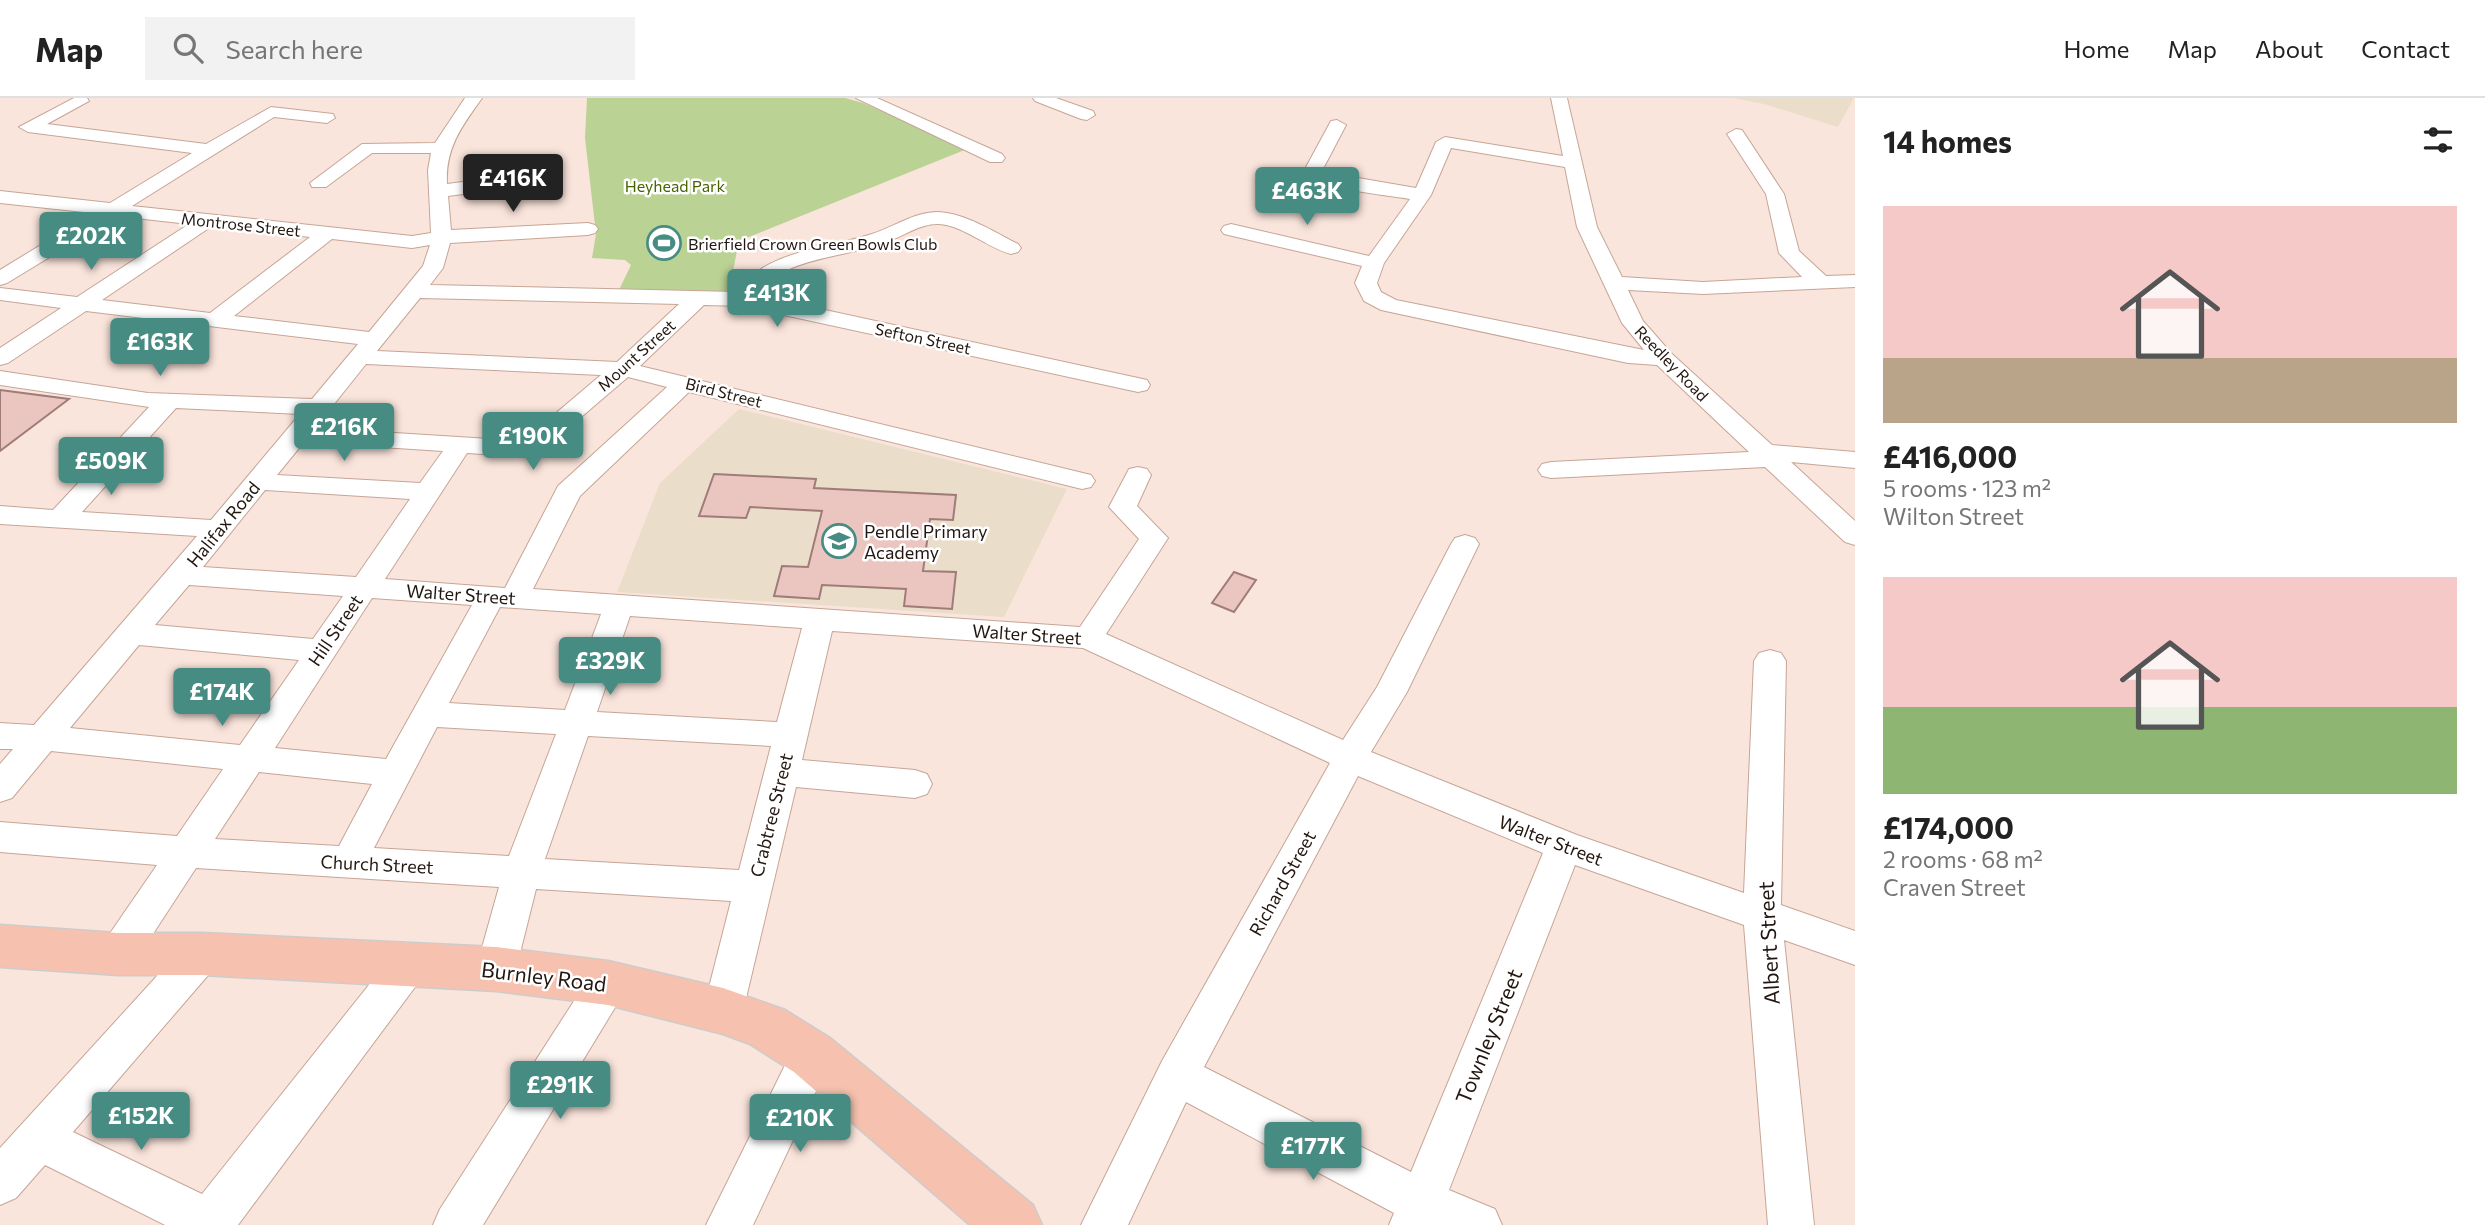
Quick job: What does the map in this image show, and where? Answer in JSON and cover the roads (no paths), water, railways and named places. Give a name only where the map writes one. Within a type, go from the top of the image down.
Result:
[{"type":"highway","name":"Burnley Road","points":[[0,946],[118,954],[202,954],[496,969],[608,983],[723,1011],[767,1027],[812,1055],[1013,1225]]},
{"type":"street","name":"Halifax Road","points":[[0,788],[132,634],[433,268],[439,256],[441,237],[437,170],[441,148],[463,110],[474,98]]},
{"type":"street","points":[[864,98],[996,158]]},
{"type":"street","points":[[1041,98],[1087,115]]},
{"type":"street","points":[[1536,98],[1559,100]]},
{"type":"street","name":"Reedley Road","points":[[1559,100],[1587,227],[1633,323],[1664,359],[1855,536]]},
{"type":"street","points":[[81,102],[28,127],[209,150]]},
{"type":"street","points":[[0,279],[271,112],[327,118]]},
{"type":"street","points":[[1337,125],[1314,169],[1320,175],[1422,195]]},
{"type":"street","points":[[1736,134],[1775,194],[1790,253],[1820,282]]},
{"type":"street","points":[[1573,163],[1445,142],[1422,195],[1374,264],[1366,283],[1372,296],[1389,305],[1628,356],[1664,359]]},
{"type":"street","points":[[319,183],[368,148],[441,148]]},
{"type":"street","points":[[440,191],[501,183]]},
{"type":"street","name":"Montrose Street","points":[[0,197],[412,242],[441,237],[588,229]]},
{"type":"street","points":[[742,299],[755,281],[777,268],[824,251],[878,239],[922,219],[939,218],[956,222],[1010,248]]},
{"type":"street","points":[[0,358],[206,221]]},
{"type":"street","points":[[1231,230],[1374,264]]},
{"type":"street","points":[[214,320],[328,233]]},
{"type":"street","points":[[1613,283],[1703,288],[1855,281]]},
{"type":"street","name":"Sefton Street","points":[[413,291],[696,300],[742,299],[1139,385]]},
{"type":"street","name":"Bird Street","points":[[0,294],[214,320],[365,348],[623,369],[1082,481]]},
{"type":"street","name":"Mount Street","points":[[297,434],[529,449],[623,369],[696,300]]},
{"type":"street","points":[[0,378],[148,400],[318,407]]},
{"type":"street","points":[[349,862],[426,715],[568,492],[685,383]]},
{"type":"street","points":[[60,519],[169,401]]},
{"type":"street","name":"Hill Street","points":[[118,954],[458,446]]},
{"type":"street","points":[[1552,470],[1767,456],[1855,460]]},
{"type":"street","points":[[1088,638],[1154,538],[1123,507],[1138,475]]},
{"type":"street","points":[[257,482],[428,492]]},
{"type":"street","points":[[0,515],[220,528]]},
{"type":"street","name":"Richard Street","points":[[1104,1225],[1177,1075],[1350,758],[1391,692],[1465,544]]},
{"type":"street","name":"Walter Street","points":[[181,575],[1088,638],[1350,758],[1564,846],[1855,948]]},
{"type":"street","points":[[496,969],[522,872],[619,606]]},
{"type":"street","name":"Crabtree Street","points":[[723,1011],[818,620]]},
{"type":"street","points":[[132,634],[321,651]]},
{"type":"street","name":"Albert Street","points":[[1770,661],[1762,914],[1791,1225]]},
{"type":"street","points":[[426,715],[790,735]]},
{"type":"street","points":[[0,736],[44,738],[395,773]]},
{"type":"street","points":[[781,772],[915,784]]},
{"type":"street","name":"Church Street","points":[[0,836],[186,852],[753,887]]},
{"type":"street","name":"Townley Street","points":[[1417,1213],[1564,846]]},
{"type":"street","points":[[0,1182],[202,954]]},
{"type":"street","points":[[38,1138],[210,1224],[410,964]]},
{"type":"street","points":[[456,1225],[608,983]]},
{"type":"street","points":[[729,1225],[812,1055]]},
{"type":"street","points":[[1177,1075],[1417,1213],[1479,1225]]},
{"type":"place","name":"Brierfield Crown Green Bowls Club","points":[[664,243]]},
{"type":"place","name":"Pendle Primary Academy","points":[[839,541]]},
{"type":"park label","name":"Heyhead Park","points":[[675,185]]}]
